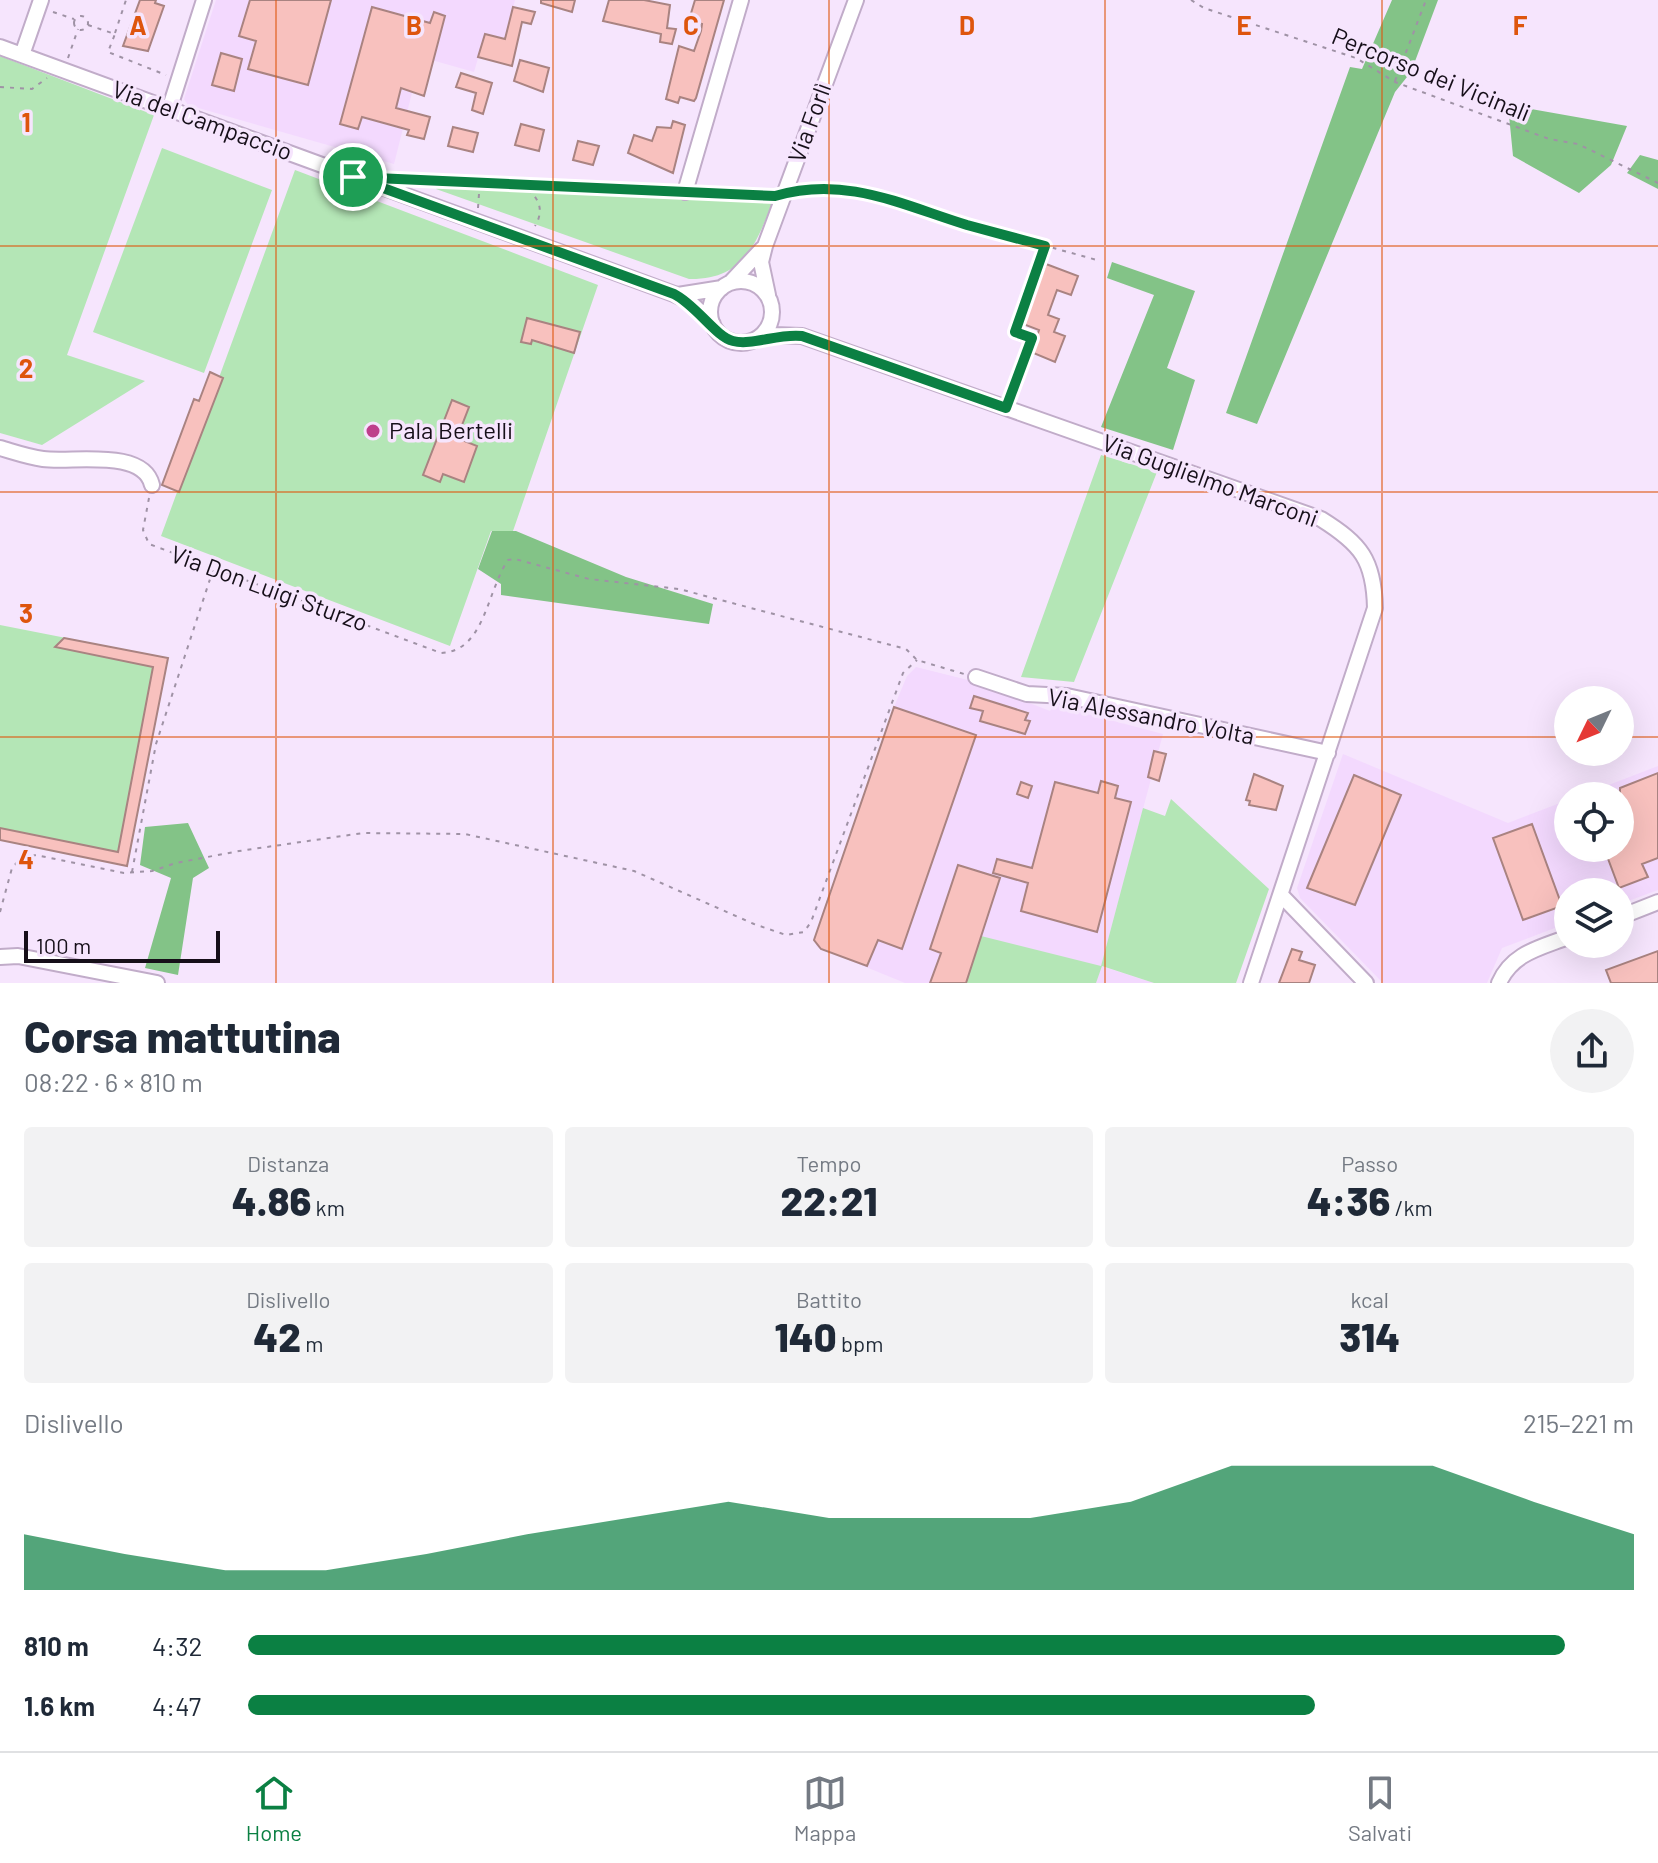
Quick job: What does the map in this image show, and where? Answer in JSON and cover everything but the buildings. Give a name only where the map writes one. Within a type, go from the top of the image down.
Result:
[{"type":"street","points":[[170,107],[204,0]]},
{"type":"street","points":[[685,192],[741,0]]},
{"type":"street","name":"Via Forlì","points":[[770,300],[761,262],[765,246],[856,0]]},
{"type":"street","points":[[22,55],[40,4]]},
{"type":"street","name":"Via del Campaccio","points":[[0,47],[674,294],[689,301],[713,324]]},
{"type":"street","name":"Via Forlì","points":[[726,285],[756,259],[765,246]]},
{"type":"street","points":[[751,282],[770,300],[770,325],[756,339],[736,342],[719,333],[713,324],[711,305],[726,285],[751,282]]},
{"type":"street","name":"Via del Campaccio","points":[[674,294],[689,295],[726,285]]},
{"type":"street","name":"Via Guglielmo Marconi","points":[[770,300],[779,317],[802,336]]},
{"type":"street","name":"Via Guglielmo Marconi","points":[[756,339],[774,335],[802,336],[1321,519],[1355,543],[1371,566],[1375,608],[1251,983]]},
{"type":"street","points":[[0,448],[44,459],[129,463],[148,475],[152,485]]},
{"type":"street","name":"Via Alessandro Volta","points":[[976,677],[1027,694],[1067,696],[1328,753]]},
{"type":"street","points":[[1281,895],[1366,983]]},
{"type":"street","points":[[1634,911],[1658,902]]},
{"type":"street","points":[[1499,983],[1512,962],[1522,954],[1554,942]]},
{"type":"street","points":[[2,961],[18,956],[157,983]]},
{"type":"path","points":[[126,0],[108,52],[171,77]]},
{"type":"path","name":"Percorso dei Vicinali","points":[[1191,0],[1204,8],[1356,58],[1395,82],[1549,139],[1578,144],[1658,183]]},
{"type":"path","points":[[1395,82],[1426,0]]},
{"type":"path","points":[[40,4],[75,20],[84,17],[88,25]]},
{"type":"path","points":[[75,20],[78,29]]},
{"type":"path","points":[[0,87],[32,89],[48,78],[58,68],[78,29],[88,25],[115,34]]},
{"type":"path","points":[[399,179],[685,192],[784,194],[793,189],[872,192],[966,224],[1097,260]]},
{"type":"path","points":[[484,225],[478,202],[483,187],[490,183]]},
{"type":"path","points":[[518,184],[532,191],[541,213],[530,232],[519,237]]},
{"type":"path","points":[[1006,408],[1032,338],[1015,332],[1045,246]]},
{"type":"path","name":"Via Don Luigi Sturzo","points":[[152,485],[143,520],[145,540],[213,569],[441,653],[456,651],[470,641],[481,623],[495,580],[508,560],[529,562],[589,579],[679,589],[906,649],[917,660]]},
{"type":"path","points":[[132,873],[156,744],[213,569]]},
{"type":"path","points":[[0,912],[12,868],[20,859],[36,855],[132,873],[239,851],[363,833],[465,834],[634,871],[754,924],[786,935],[804,932],[811,922],[903,673],[917,660],[976,677]]},
{"type":"shaded area","points":[[216,0],[515,0],[505,41],[485,35],[474,72],[421,57],[394,164],[188,105],[184,99]]},
{"type":"shaded area","points":[[916,667],[976,682],[1050,711],[1057,701],[1076,711],[1163,734],[1101,966],[1154,983],[1096,983],[1101,967],[966,983],[905,983],[817,947],[814,940],[820,920],[894,707],[907,676]]},
{"type":"shaded area","points":[[1343,754],[1508,823],[1554,805],[1554,862],[1634,862],[1634,782],[1616,782],[1658,766],[1658,890],[1634,899],[1634,878],[1554,878],[1554,928],[1502,948],[1487,983],[1383,983],[1300,898],[1297,888]]},
{"type":"green space","points":[[1392,0],[1438,0],[1411,72],[1395,92],[1257,424],[1226,413],[1350,67],[1362,69]]},
{"type":"green space","points":[[0,56],[154,115],[67,355],[145,381],[42,445],[0,433]]},
{"type":"green space","points":[[1508,105],[1627,126],[1611,165],[1579,193],[1513,156]]},
{"type":"green space","points":[[162,148],[272,190],[204,373],[93,332]]},
{"type":"green space","points":[[1640,155],[1658,160],[1658,189],[1627,173]]},
{"type":"green space","name":"Pala Bertelli","points":[[295,170],[598,285],[513,531],[491,531],[450,646],[161,536]]},
{"type":"green space","points":[[441,183],[775,196],[755,242],[737,265],[708,278],[689,279],[436,189]]},
{"type":"green space","points":[[1112,262],[1195,291],[1167,368],[1195,380],[1173,450],[1101,427],[1154,295],[1107,278]]},
{"type":"green space","points":[[1101,455],[1157,472],[1074,682],[1021,677]]},
{"type":"green space","points":[[492,531],[516,531],[626,577],[713,604],[709,624],[501,595],[501,584],[478,569]]},
{"type":"green space","points":[[0,625],[168,658],[127,866],[0,840]]},
{"type":"green space","points":[[1171,799],[1269,889],[1236,983],[1154,983],[1102,966],[1096,983],[966,983],[981,936],[1101,966],[1143,808],[1165,816]]},
{"type":"green space","points":[[188,823],[209,868],[193,878],[178,975],[145,968],[171,878],[140,865],[145,827]]},
{"type":"place","name":"Pala Bertelli","points":[[373,431]]},
{"type":"route","points":[[353,177],[775,196],[793,189],[872,192],[966,224],[1045,246],[1015,332],[1032,338],[1006,408],[802,336],[774,335],[746,342],[727,339],[689,301],[674,294],[353,177]]}]
